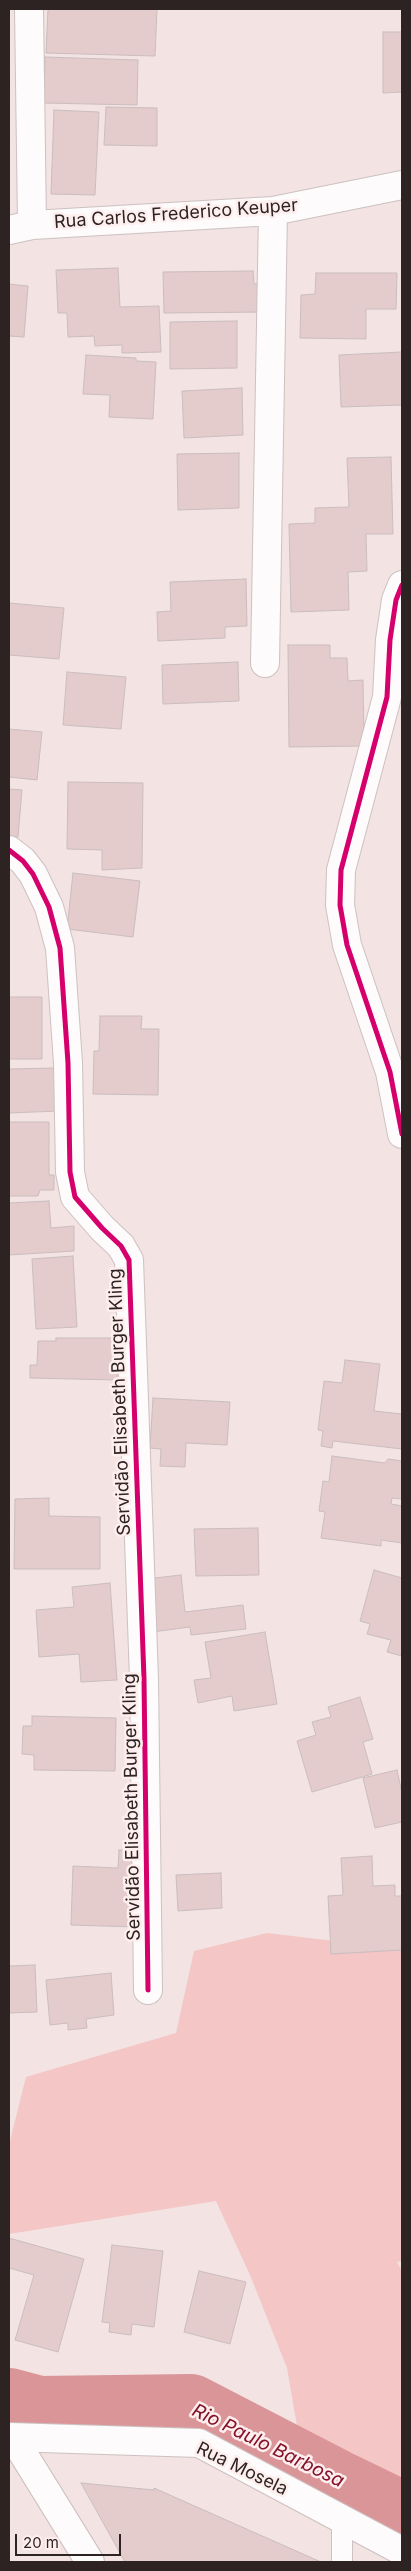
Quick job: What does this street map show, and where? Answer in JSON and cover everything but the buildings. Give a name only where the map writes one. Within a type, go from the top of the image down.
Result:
[{"type":"street","points":[[20,228],[29,9]]},
{"type":"street","name":"Rua Carlos Frederico Keuper","points":[[20,228],[273,211],[402,185]]},
{"type":"street","points":[[265,663],[273,211]]},
{"type":"street","points":[[402,585],[396,600],[390,640],[387,697],[342,870],[340,905],[347,945],[390,1072],[402,1134]]},
{"type":"street","name":"Servidão Elisabeth Burger Kling","points":[[9,850],[23,861],[34,874],[48,907],[60,948],[68,1062],[70,1172],[75,1196],[102,1228],[121,1246],[129,1260],[144,1679],[148,1990]]},
{"type":"street","points":[[12,2438],[90,2562]]},
{"type":"street","name":"Rua Mosela","points":[[12,2438],[199,2444],[402,2551]]},
{"type":"lane","points":[[342,2520],[342,2562]]},
{"type":"shaded area","points":[[267,1933],[402,1949],[402,2261],[397,2262],[402,2271],[402,2516],[302,2455],[287,2368],[250,2275],[216,2201],[9,2234],[9,2145],[26,2077],[176,2033],[194,1951]]},
{"type":"waterway","name":"Rio Paulo Barbosa","points":[[9,2400],[39,2408],[191,2406],[402,2513]]},
{"type":"cycle path","points":[[402,585],[396,600],[390,640],[387,697],[341,870],[340,905],[347,945],[390,1072],[402,1134]]},
{"type":"cycle path","points":[[9,850],[23,861],[33,874],[49,907],[60,948],[68,1063],[70,1172],[75,1197],[102,1228],[121,1246],[129,1260],[144,1679],[148,1990]]}]
